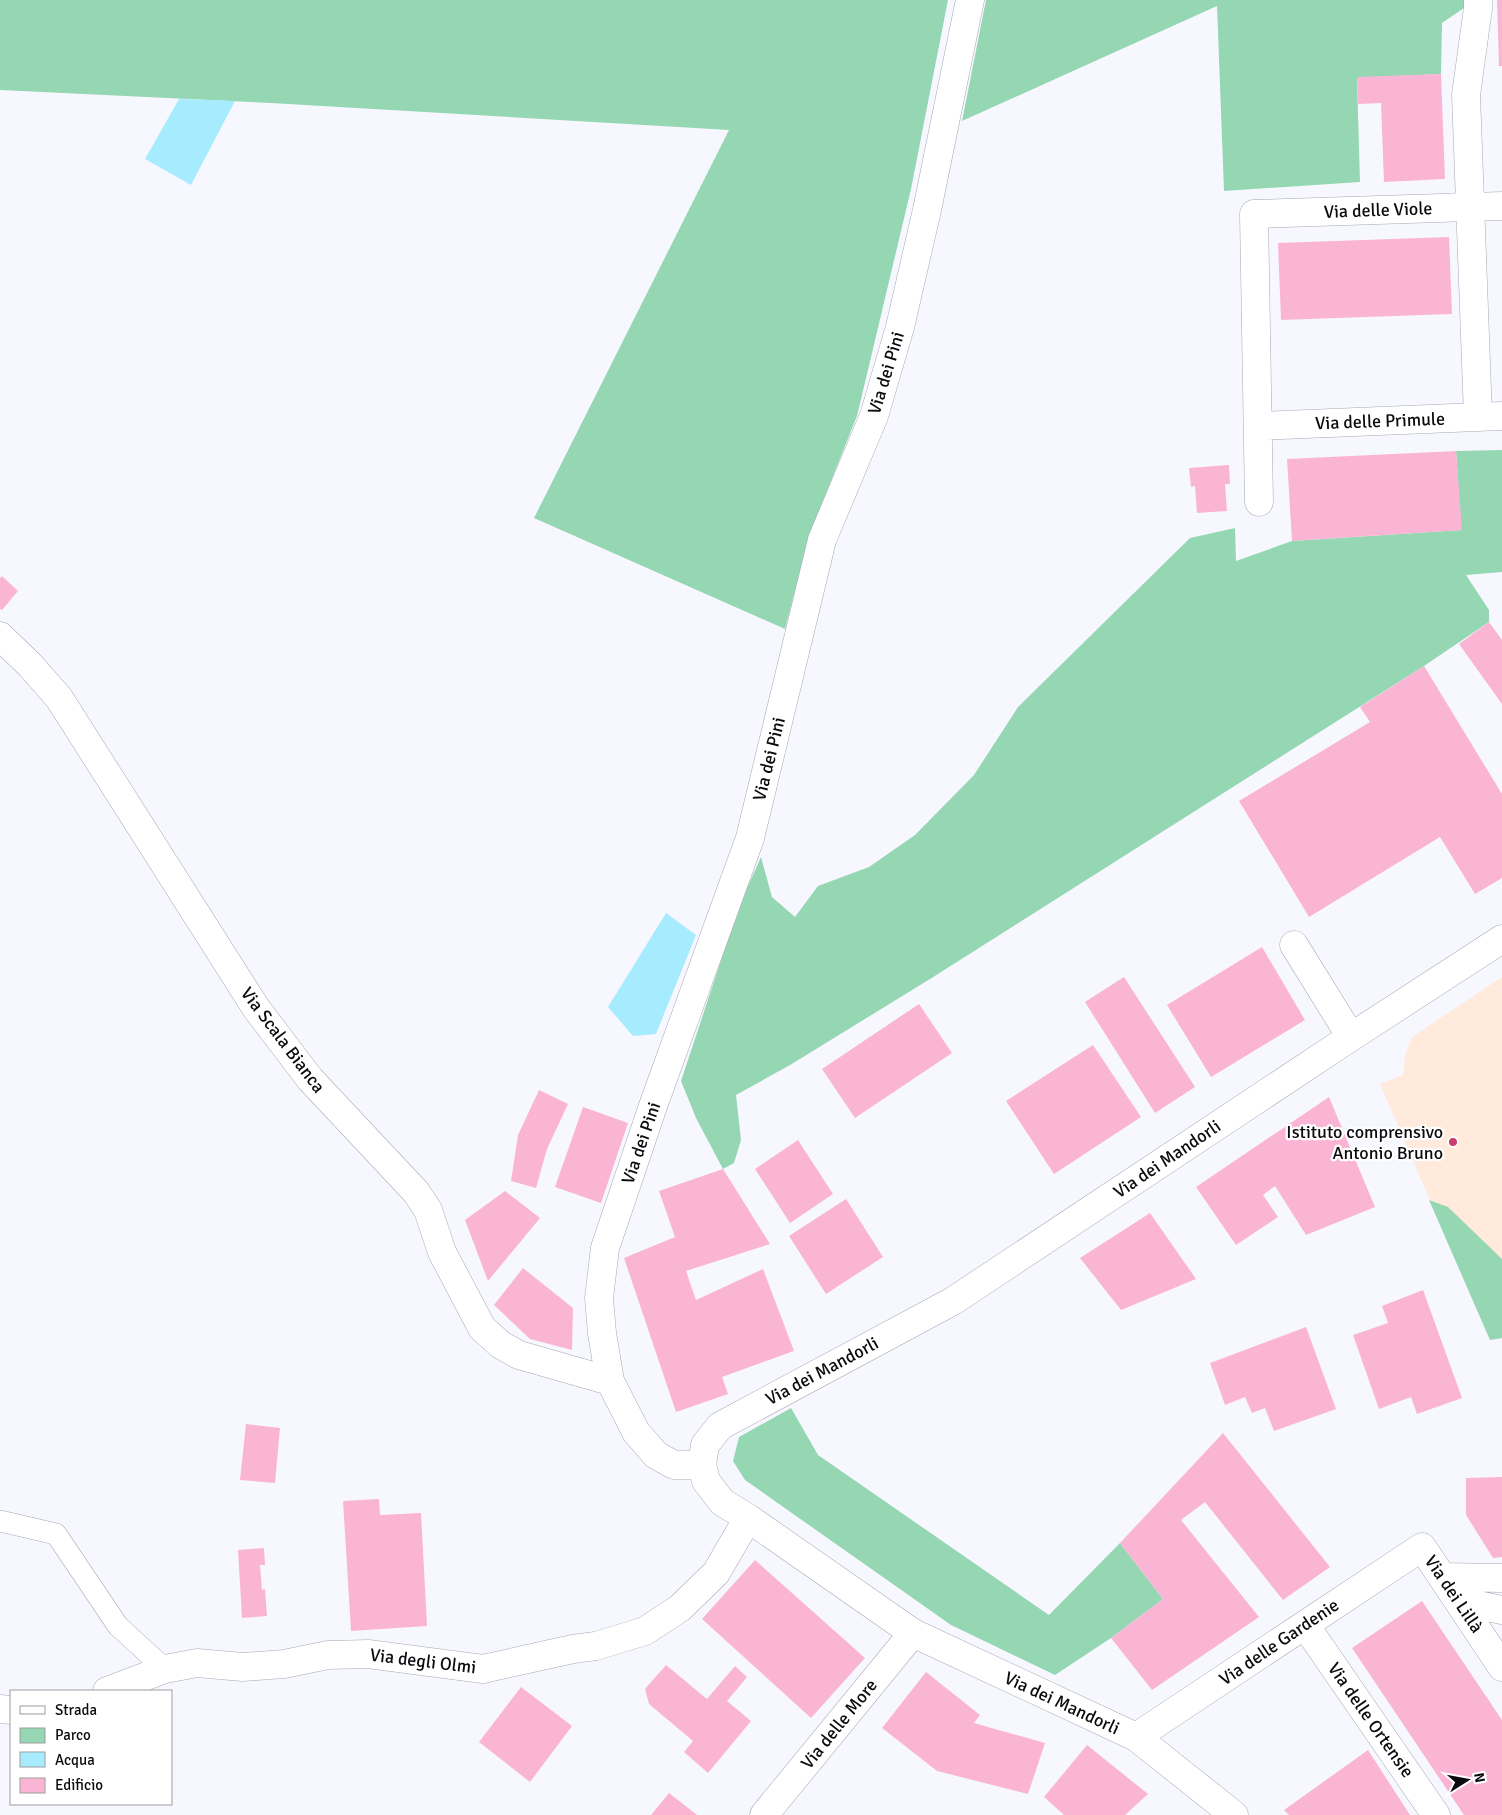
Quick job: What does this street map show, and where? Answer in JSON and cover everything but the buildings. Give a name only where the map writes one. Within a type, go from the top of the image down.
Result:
[{"type":"street","name":"Via dei Pini","points":[[702,1465],[674,1465],[656,1455],[636,1432],[610,1381],[602,1333],[599,1298],[605,1248],[653,1106],[750,838],[822,540],[874,416],[900,327],[927,210],[970,0]]},
{"type":"street","points":[[1478,0],[1466,95],[1470,207],[1490,416]]},
{"type":"street","name":"Via delle Viole","points":[[1259,426],[1254,214],[1502,206]]},
{"type":"street","name":"Via delle Primule","points":[[1259,426],[1490,416]]},
{"type":"street","points":[[1259,426],[1259,502]]},
{"type":"street","name":"Via Scala Bianca","points":[[0,636],[30,665],[59,698],[262,1016],[310,1079],[416,1192],[428,1210],[442,1252],[482,1328],[501,1345],[519,1355],[610,1381]]},
{"type":"street","name":"Via dei Mandorli","points":[[1234,1815],[1136,1737],[913,1633],[748,1518],[722,1502],[706,1481],[702,1465],[705,1445],[720,1426],[953,1301],[1502,939]]},
{"type":"street","points":[[1294,945],[1351,1037]]},
{"type":"street","name":"Via degli Olmi","points":[[110,1690],[165,1669],[197,1664],[243,1667],[284,1664],[328,1655],[368,1654],[483,1669],[572,1649],[596,1646],[646,1630],[680,1608],[716,1573],[748,1518]]},
{"type":"street","name":"Via dei Lillà","points":[[1422,1546],[1502,1667]]},
{"type":"street","name":"Via delle Gardenie","points":[[1136,1737],[1422,1546]]},
{"type":"street","points":[[1442,1577],[1502,1578]]},
{"type":"street","points":[[1458,1601],[1502,1610]]},
{"type":"street","name":"Via delle Ortensie","points":[[1305,1625],[1436,1815]]},
{"type":"street","name":"Via delle More","points":[[764,1815],[913,1633]]},
{"type":"lane","points":[[0,1522],[56,1534],[118,1626],[165,1669]]},
{"type":"shaded area","name":"Istituto comprensivo Antonio Bruno","points":[[1502,977],[1502,1338],[1490,1340],[1380,1084],[1403,1075],[1405,1055],[1412,1037]]},
{"type":"green space","points":[[0,0],[948,0],[911,189],[857,416],[809,536],[785,629],[534,518],[729,130],[271,103],[0,90]]},
{"type":"green space","points":[[986,0],[1464,0],[1464,8],[1442,23],[1441,74],[1357,78],[1360,182],[1224,191],[1217,6],[962,121]]},
{"type":"green space","points":[[1502,450],[1502,572],[1466,575],[1489,610],[1489,622],[1424,666],[930,979],[790,1065],[736,1095],[741,1140],[734,1163],[723,1169],[696,1118],[681,1081],[739,906],[761,857],[772,897],[795,917],[818,886],[869,867],[915,835],[974,775],[1018,707],[1190,538],[1235,528],[1236,561],[1292,541],[1461,530],[1456,451]]},
{"type":"green space","points":[[1429,1200],[1448,1207],[1502,1259],[1502,1338],[1490,1340]]},
{"type":"green space","points":[[791,1408],[818,1455],[1049,1615],[1120,1543],[1163,1599],[1111,1638],[1055,1675],[951,1625],[745,1480],[733,1461],[739,1437]]},
{"type":"water","points":[[179,99],[235,101],[191,185],[145,159]]},
{"type":"water","points":[[666,913],[696,935],[656,1034],[633,1036],[608,1007]]},
{"type":"place","name":"Istituto comprensivo Antonio Bruno","points":[[1453,1142]]}]
